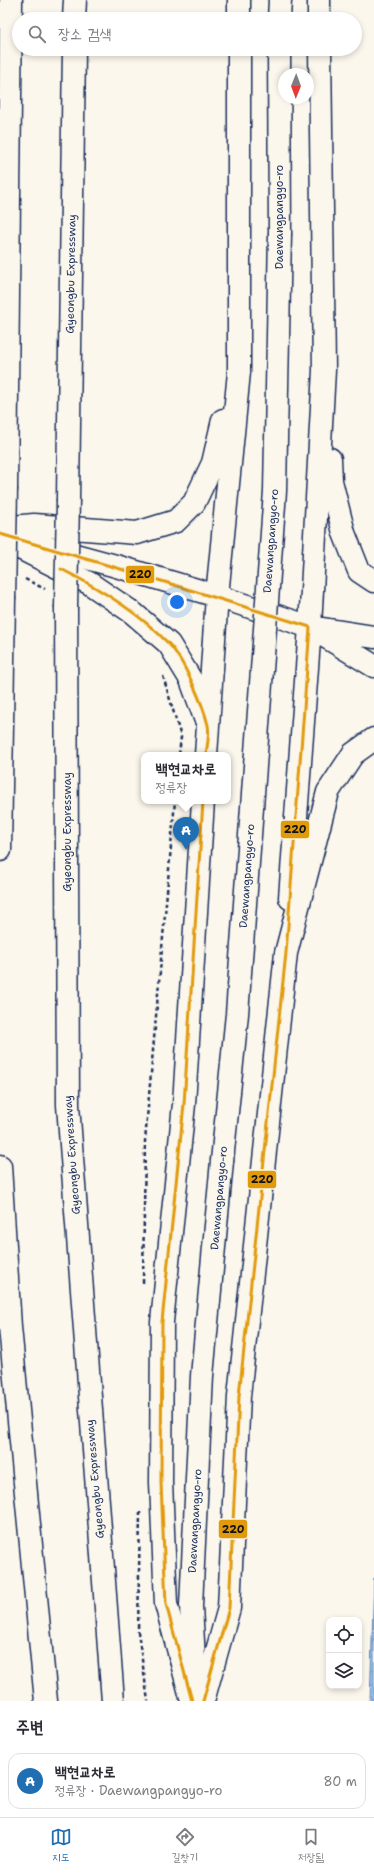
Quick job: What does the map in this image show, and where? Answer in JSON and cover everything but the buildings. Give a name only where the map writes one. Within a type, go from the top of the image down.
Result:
[{"type":"main road","points":[[0,850],[6,488],[10,0]]},
{"type":"main road","points":[[74,12],[75,0]]},
{"type":"main road","points":[[239,0],[239,12]]},
{"type":"main road","points":[[280,0],[280,12]]},
{"type":"main road","points":[[319,0],[319,12]]},
{"type":"main road","name":"Gyeongbu Expressway","points":[[74,56],[66,608],[68,1105],[113,1701]]},
{"type":"main road","points":[[206,752],[217,596],[239,372],[239,56]]},
{"type":"main road","name":"Daewangpangyo-ro","points":[[196,1701],[191,1606],[202,1376],[237,1014],[275,491],[280,233],[279,56]]},
{"type":"main road","points":[[320,56],[324,370],[331,481],[344,533],[360,572],[374,581]]},
{"type":"main road","points":[[203,1701],[229,1608],[239,1396],[286,953],[310,627],[324,370]]},
{"type":"main road","points":[[0,528],[34,525],[137,533],[176,521],[194,503],[213,463],[221,427],[239,372]]},
{"type":"main road","points":[[0,534],[217,596],[310,627],[374,637]]},
{"type":"main road","points":[[0,538],[89,583],[133,613],[169,644],[192,680],[208,726]]},
{"type":"main road","points":[[310,627],[374,666]]},
{"type":"main road","points":[[286,953],[328,792],[353,754],[374,739]]},
{"type":"main road","points":[[192,1701],[166,1604],[161,1482],[162,1329],[184,1104],[203,804]]},
{"type":"main road","points":[[0,1166],[10,1327],[46,1701]]},
{"type":"path","points":[[21,577],[49,591]]},
{"type":"path","points":[[161,671],[181,737],[180,752]]},
{"type":"water","points":[[374,1578],[374,1701],[370,1701]]},
{"type":"transit line","name":"220","points":[[0,534],[155,579],[310,627],[286,953],[239,1396],[229,1608],[203,1701]]},
{"type":"transit line","name":"220","points":[[61,569],[90,584],[131,611],[144,621],[174,650],[192,682],[208,725],[209,732],[206,752]]},
{"type":"transit line","name":"220","points":[[192,1701],[166,1604],[161,1482],[162,1322],[184,1104],[203,804]]},
{"type":"place","name":"백현교차로","points":[[186,850]]}]
